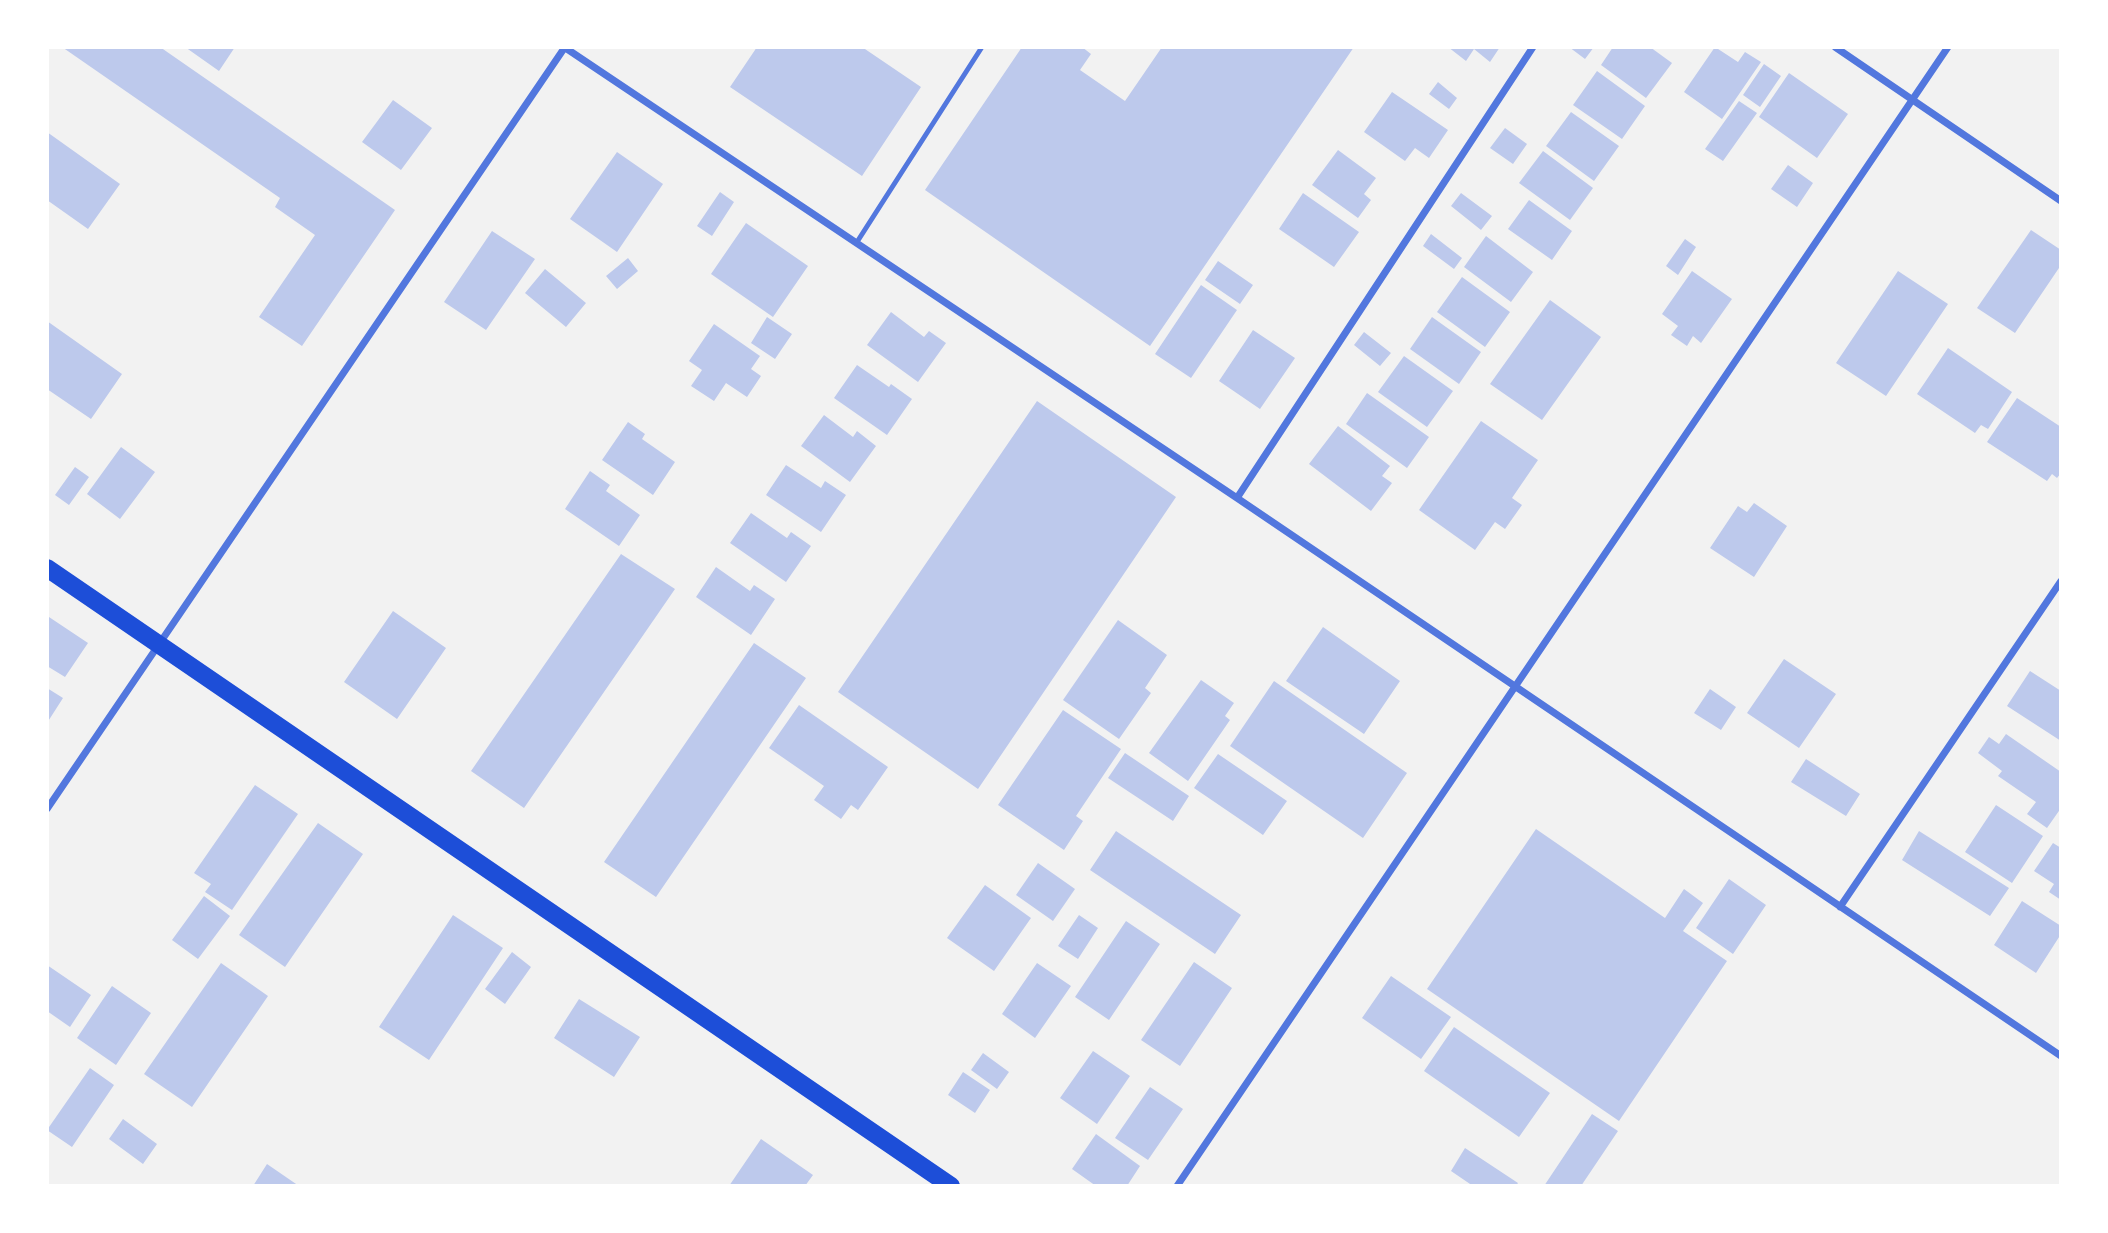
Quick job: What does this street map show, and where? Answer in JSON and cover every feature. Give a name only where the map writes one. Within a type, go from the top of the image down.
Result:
[{"type":"main road","points":[[47,568],[951,1186]]},
{"type":"street","points":[[47,809],[564,47],[1237,498],[2061,1056]]},
{"type":"street","points":[[1237,498],[1533,47]]},
{"type":"street","points":[[1835,47],[2061,201]]},
{"type":"street","points":[[1177,1186],[1948,47]]},
{"type":"street","points":[[1840,907],[2061,581]]},
{"type":"lane","points":[[857,242],[982,47]]},
{"type":"building","points":[[62,47],[160,47],[395,210],[302,346],[259,317],[315,235],[275,207],[280,198]]},
{"type":"building","points":[[185,47],[235,47],[219,71]]},
{"type":"building","points":[[757,47],[862,47],[921,87],[862,176],[730,87]]},
{"type":"building","points":[[1022,47],[1082,47],[1091,54],[1080,70],[1125,101],[1162,47],[1354,47],[1150,346],[925,190]]},
{"type":"building","points":[[1448,47],[1500,47],[1490,62],[1474,49],[1466,61]]},
{"type":"building","points":[[1569,47],[1594,47],[1585,59]]},
{"type":"building","points":[[1613,47],[1650,47],[1672,63],[1646,98],[1601,65]]},
{"type":"building","points":[[1715,47],[1738,62],[1745,52],[1761,62],[1722,119],[1684,92]]},
{"type":"building","points":[[1764,64],[1781,76],[1760,107],[1743,95]]},
{"type":"building","points":[[1597,71],[1645,106],[1622,139],[1573,105]]},
{"type":"building","points":[[1789,73],[1848,114],[1817,158],[1759,117]]},
{"type":"building","points":[[1438,82],[1457,98],[1449,109],[1429,94]]},
{"type":"building","points":[[1392,92],[1448,130],[1429,158],[1415,148],[1405,161],[1364,132]]},
{"type":"building","points":[[393,100],[432,128],[401,170],[362,142]]},
{"type":"building","points":[[1739,101],[1757,113],[1723,161],[1705,149]]},
{"type":"building","points":[[1571,112],[1619,146],[1594,181],[1546,146]]},
{"type":"building","points":[[1505,128],[1527,144],[1513,164],[1490,148]]},
{"type":"building","points":[[47,132],[120,184],[88,229],[47,200]]},
{"type":"building","points":[[1338,150],[1376,178],[1364,194],[1371,200],[1358,218],[1312,185]]},
{"type":"building","points":[[1543,151],[1593,188],[1570,220],[1519,183]]},
{"type":"building","points":[[617,152],[663,184],[617,252],[570,219]]},
{"type":"building","points":[[1788,165],[1813,183],[1797,207],[1771,189]]},
{"type":"building","points":[[720,192],[734,202],[712,236],[697,226]]},
{"type":"building","points":[[1303,193],[1359,232],[1334,267],[1279,229]]},
{"type":"building","points":[[1461,193],[1492,216],[1481,230],[1451,206]]},
{"type":"building","points":[[1529,200],[1572,231],[1552,260],[1508,229]]},
{"type":"building","points":[[746,223],[808,266],[773,317],[711,274]]},
{"type":"building","points":[[2031,230],[2061,250],[2061,265],[2015,333],[1977,308]]},
{"type":"building","points":[[492,231],[535,259],[486,330],[444,302]]},
{"type":"building","points":[[1431,234],[1462,258],[1454,269],[1423,246]]},
{"type":"building","points":[[1486,236],[1533,272],[1511,302],[1464,267]]},
{"type":"building","points":[[1685,239],[1696,247],[1678,275],[1666,266]]},
{"type":"building","points":[[628,258],[638,271],[617,289],[606,276]]},
{"type":"building","points":[[1218,261],[1253,285],[1240,304],[1205,280]]},
{"type":"building","points":[[545,269],[586,303],[566,327],[525,293]]},
{"type":"building","points":[[1692,271],[1732,299],[1701,343],[1693,336],[1687,346],[1671,335],[1678,326],[1662,314]]},
{"type":"building","points":[[1898,271],[1948,304],[1886,396],[1836,363]]},
{"type":"building","points":[[1462,277],[1510,312],[1485,347],[1437,312]]},
{"type":"building","points":[[1201,285],[1237,310],[1191,378],[1155,354]]},
{"type":"building","points":[[1550,300],[1601,337],[1542,420],[1490,384]]},
{"type":"building","points":[[891,312],[924,337],[929,331],[946,343],[918,382],[867,345]]},
{"type":"building","points":[[767,317],[792,334],[775,359],[751,343]]},
{"type":"building","points":[[1432,317],[1481,352],[1459,384],[1410,349]]},
{"type":"building","points":[[47,321],[122,374],[91,419],[47,389]]},
{"type":"building","points":[[714,324],[760,356],[751,369],[761,376],[747,397],[726,383],[714,401],[691,386],[702,370],[689,361]]},
{"type":"building","points":[[1253,330],[1295,358],[1260,409],[1219,381]]},
{"type":"building","points":[[1364,332],[1391,353],[1380,366],[1354,345]]},
{"type":"building","points":[[1948,348],[2012,392],[1988,429],[1981,425],[1975,433],[1917,394]]},
{"type":"building","points":[[1404,356],[1453,391],[1427,427],[1378,392]]},
{"type":"building","points":[[857,365],[912,399],[887,435],[834,398]]},
{"type":"building","points":[[1367,393],[1429,437],[1407,468],[1346,424]]},
{"type":"building","points":[[2017,398],[2061,427],[2061,473],[2057,478],[2052,474],[2047,481],[1987,442]]},
{"type":"building","points":[[1037,401],[1176,497],[978,789],[838,692]]},
{"type":"building","points":[[824,415],[853,437],[857,431],[876,446],[850,482],[801,446]]},
{"type":"building","points":[[1481,421],[1538,460],[1512,498],[1522,505],[1505,529],[1495,522],[1475,550],[1419,510]]},
{"type":"building","points":[[628,422],[645,434],[642,439],[675,462],[653,495],[602,460]]},
{"type":"building","points":[[1338,426],[1390,466],[1382,476],[1392,483],[1371,511],[1309,464]]},
{"type":"building","points":[[121,447],[155,472],[120,519],[87,494]]},
{"type":"building","points":[[786,465],[821,488],[825,481],[846,495],[821,532],[766,495]]},
{"type":"building","points":[[75,467],[89,477],[69,505],[55,495]]},
{"type":"building","points":[[590,471],[610,485],[606,491],[640,515],[619,546],[565,509]]},
{"type":"building","points":[[1754,503],[1787,526],[1754,577],[1710,548],[1738,506],[1747,512]]},
{"type":"building","points":[[751,513],[787,538],[791,532],[811,546],[786,582],[730,543]]},
{"type":"building","points":[[621,554],[675,589],[524,808],[471,771]]},
{"type":"building","points":[[716,567],[750,591],[754,585],[775,599],[751,635],[696,597]]},
{"type":"building","points":[[393,611],[446,648],[397,719],[344,682]]},
{"type":"building","points":[[49,617],[88,643],[65,677],[47,666]]},
{"type":"building","points":[[1118,620],[1167,655],[1145,688],[1151,693],[1119,739],[1063,700]]},
{"type":"building","points":[[1323,627],[1400,681],[1364,734],[1286,681]]},
{"type":"building","points":[[754,643],[806,678],[656,897],[604,862]]},
{"type":"building","points":[[1784,659],[1836,694],[1799,748],[1747,713]]},
{"type":"building","points":[[2030,671],[2061,691],[2061,741],[2007,706]]},
{"type":"building","points":[[1201,680],[1234,703],[1225,716],[1230,720],[1188,781],[1149,753]]},
{"type":"building","points":[[1274,681],[1407,773],[1363,838],[1230,746]]},
{"type":"building","points":[[47,688],[63,698],[47,723]]},
{"type":"building","points":[[1710,689],[1736,707],[1721,730],[1694,713]]},
{"type":"building","points":[[799,705],[888,767],[858,810],[851,805],[841,819],[814,800],[824,786],[769,748]]},
{"type":"building","points":[[1063,710],[1121,749],[1076,816],[1083,821],[1064,850],[998,805]]},
{"type":"building","points":[[2006,734],[2061,772],[2061,808],[2047,828],[2027,814],[2036,802],[1998,776],[2002,771],[1978,753],[1989,737],[1999,744]]},
{"type":"building","points":[[1125,753],[1189,796],[1173,821],[1108,778]]},
{"type":"building","points":[[1218,754],[1287,801],[1263,835],[1194,788]]},
{"type":"building","points":[[1806,759],[1860,794],[1846,816],[1791,782]]},
{"type":"building","points":[[255,785],[298,814],[232,910],[205,892],[211,884],[194,873]]},
{"type":"building","points":[[1996,805],[2043,836],[2012,883],[1965,852]]},
{"type":"building","points":[[318,823],[363,854],[285,967],[239,935]]},
{"type":"building","points":[[1536,829],[1665,918],[1684,889],[1703,903],[1683,931],[1727,961],[1619,1121],[1427,989]]},
{"type":"building","points":[[1116,831],[1241,915],[1215,954],[1090,870]]},
{"type":"building","points":[[1919,831],[2009,888],[1990,916],[1902,860]]},
{"type":"building","points":[[2053,843],[2061,848],[2061,900],[2049,892],[2054,884],[2034,871]]},
{"type":"building","points":[[1038,863],[1075,889],[1053,921],[1016,895]]},
{"type":"building","points":[[1729,879],[1766,905],[1733,954],[1696,928]]},
{"type":"building","points":[[985,885],[1031,918],[994,971],[947,938]]},
{"type":"building","points":[[204,896],[230,916],[198,959],[172,940]]},
{"type":"building","points":[[2022,901],[2061,926],[2061,934],[2036,973],[1994,945]]},
{"type":"building","points":[[453,915],[503,948],[429,1060],[379,1027]]},
{"type":"building","points":[[1079,915],[1098,928],[1078,959],[1058,946]]},
{"type":"building","points":[[1126,921],[1160,944],[1109,1020],[1075,997]]},
{"type":"building","points":[[512,952],[531,967],[505,1004],[485,989]]},
{"type":"building","points":[[1194,962],[1232,988],[1180,1066],[1141,1040]]},
{"type":"building","points":[[221,963],[268,996],[192,1107],[144,1074]]},
{"type":"building","points":[[1037,963],[1071,986],[1035,1038],[1002,1014]]},
{"type":"building","points":[[47,965],[91,995],[70,1027],[47,1011]]},
{"type":"building","points":[[1391,976],[1451,1017],[1421,1059],[1362,1018]]},
{"type":"building","points":[[112,986],[151,1013],[116,1065],[77,1038]]},
{"type":"building","points":[[579,999],[640,1037],[614,1077],[554,1038]]},
{"type":"building","points":[[1454,1027],[1550,1093],[1519,1137],[1424,1071]]},
{"type":"building","points":[[1093,1051],[1130,1076],[1097,1124],[1060,1098]]},
{"type":"building","points":[[983,1053],[1009,1072],[997,1089],[971,1070]]},
{"type":"building","points":[[90,1068],[114,1085],[72,1147],[47,1130]]},
{"type":"building","points":[[963,1072],[990,1090],[975,1113],[948,1095]]},
{"type":"building","points":[[1150,1087],[1183,1109],[1148,1160],[1115,1138]]},
{"type":"building","points":[[1592,1114],[1618,1131],[1581,1186],[1544,1186]]},
{"type":"building","points":[[123,1119],[157,1144],[143,1164],[109,1139]]},
{"type":"building","points":[[1096,1134],[1140,1166],[1127,1186],[1096,1186],[1072,1169]]},
{"type":"building","points":[[761,1139],[813,1175],[805,1186],[729,1186]]},
{"type":"building","points":[[1465,1148],[1518,1183],[1516,1186],[1473,1186],[1451,1171]]},
{"type":"building","points":[[267,1164],[299,1186],[253,1186]]}]
